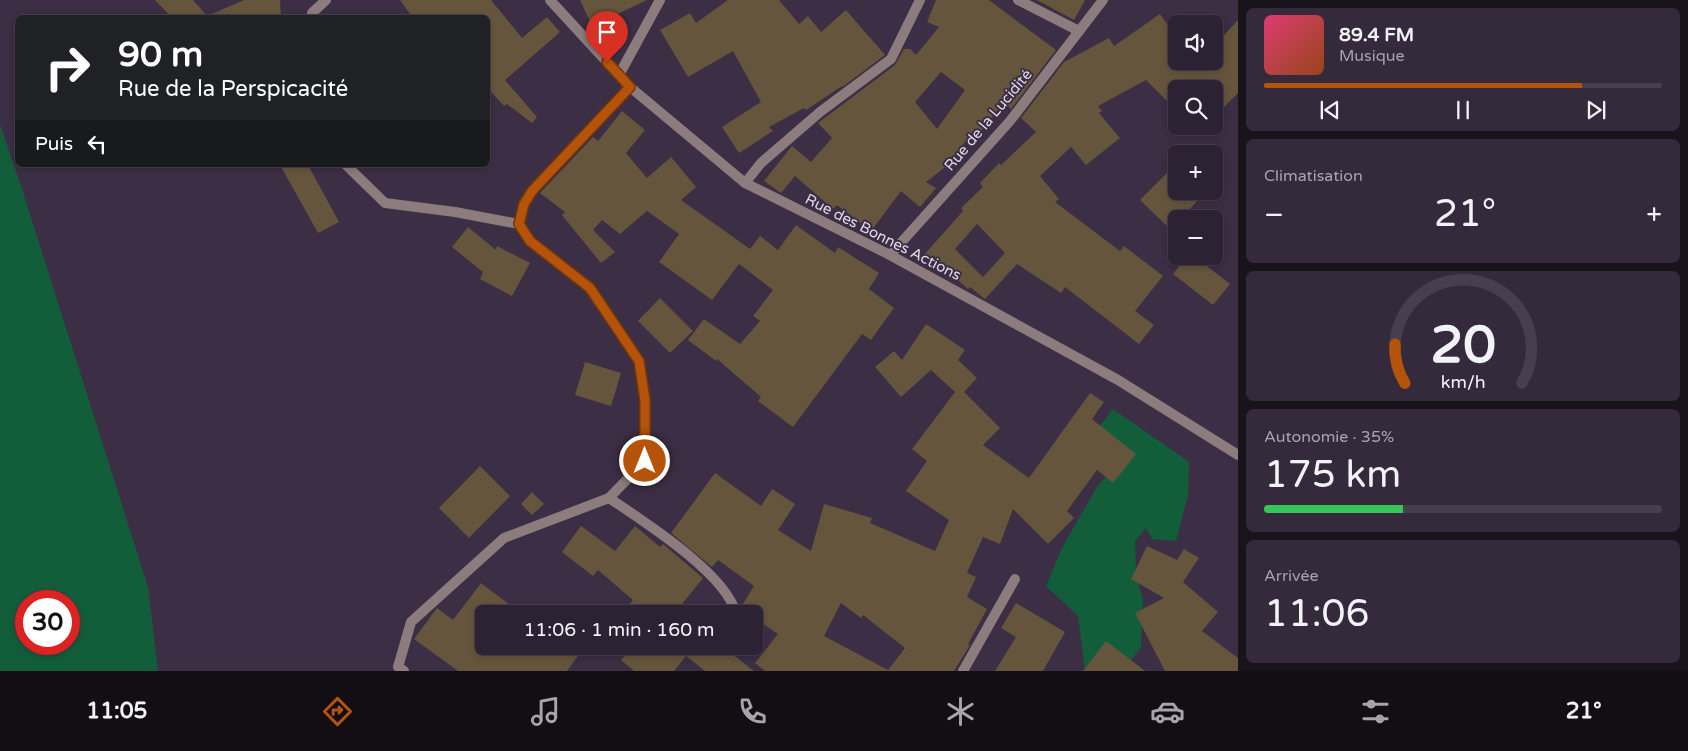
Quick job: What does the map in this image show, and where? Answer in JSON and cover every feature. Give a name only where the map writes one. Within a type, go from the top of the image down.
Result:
[{"type":"street","points":[[312,15],[312,12],[326,0]]},
{"type":"street","name":"Rue des Bonnes Actions","points":[[550,0],[630,87],[745,183],[890,255],[1118,380],[1238,455]]},
{"type":"street","points":[[619,74],[660,0]]},
{"type":"street","points":[[745,183],[761,163],[820,112],[892,58],[920,0]]},
{"type":"street","points":[[1018,0],[1079,31]]},
{"type":"street","name":"Rue de la Lucidité","points":[[890,255],[1010,121],[1103,0]]},
{"type":"street","points":[[519,224],[524,204],[532,191],[630,87]]},
{"type":"street","points":[[348,167],[385,203],[455,212],[519,224],[530,241],[590,288],[639,361],[645,400],[645,461],[609,498],[504,538],[411,622],[398,667],[404,671]]},
{"type":"street","points":[[609,498],[664,536],[721,585],[731,605]]},
{"type":"street","points":[[963,671],[1015,579]]},
{"type":"green space","points":[[0,124],[148,587],[158,671],[0,671]]},
{"type":"green space","points":[[1113,409],[1189,462],[1188,495],[1176,541],[1152,539],[1146,528],[1135,541],[1136,573],[1143,601],[1141,647],[1123,671],[1085,670],[1078,616],[1046,586],[1063,546],[1098,485],[1119,463],[1100,426]]},
{"type":"building","points":[[155,0],[193,0],[206,15],[169,15]]},
{"type":"building","points":[[244,0],[280,0],[281,15],[209,15]]},
{"type":"building","points":[[400,0],[491,0],[522,38],[547,17],[560,32],[505,80],[537,117],[532,123],[507,104],[504,106],[490,93],[490,15],[411,15]]},
{"type":"building","points":[[580,0],[647,0],[592,26]]},
{"type":"building","points":[[728,0],[779,0],[799,24],[808,16],[821,32],[846,10],[885,55],[841,88],[842,86],[806,110],[804,108],[769,127],[773,131],[739,153],[722,127],[761,102],[733,51],[688,77],[660,30],[690,13],[696,23]]},
{"type":"building","points":[[936,0],[989,0],[1056,50],[1011,109],[1004,102],[978,135],[973,132],[951,160],[952,162],[926,182],[936,188],[920,207],[901,191],[871,231],[837,205],[833,209],[795,176],[781,193],[764,181],[792,146],[811,162],[832,138],[818,123],[895,65],[904,49],[910,49],[916,55],[939,27],[927,22]],"holes":[[[941,72],[965,90],[937,129],[915,102]]]},
{"type":"building","points":[[1037,0],[1085,0],[1074,20]]},
{"type":"building","points":[[1160,14],[1168,26],[1168,70],[1223,70],[1223,36],[1238,20],[1238,93],[1223,108],[1223,80],[1168,80],[1168,102],[1146,80],[1098,106],[1102,111],[1099,113],[1120,138],[1086,165],[1071,147],[1040,176],[1059,199],[1055,202],[1120,251],[1124,246],[1163,276],[1135,311],[1154,325],[1139,344],[1065,287],[1061,293],[1017,264],[985,299],[970,287],[968,289],[940,265],[938,268],[924,255],[963,211],[961,208],[983,187],[980,183],[999,163],[1001,165],[1036,132],[1021,118],[1064,62],[1109,38],[1114,46]],"holes":[[[977,224],[1005,253],[983,277],[955,249]]]},
{"type":"building","points":[[622,111],[645,130],[626,153],[647,178],[671,157],[696,187],[681,200],[750,249],[760,236],[778,250],[796,225],[835,253],[838,247],[879,273],[869,289],[894,308],[871,340],[862,334],[793,427],[758,401],[761,397],[717,359],[716,361],[688,340],[704,319],[740,344],[760,321],[753,316],[773,290],[739,264],[712,300],[659,262],[679,234],[647,211],[620,234],[602,220],[593,230],[615,252],[601,263],[562,215],[565,212],[540,193],[593,137],[598,141]]},
{"type":"building","points":[[281,167],[309,167],[339,222],[318,233]]},
{"type":"building","points":[[1168,172],[1168,200],[1198,200],[1189,210],[1168,210],[1168,227],[1140,200]]},
{"type":"building","points":[[468,227],[496,250],[497,246],[530,263],[512,296],[480,279],[483,272],[452,247]]},
{"type":"building","points":[[1180,265],[1206,265],[1230,284],[1213,305],[1173,274]]},
{"type":"building","points":[[660,298],[693,331],[670,353],[638,321]]},
{"type":"building","points":[[926,324],[965,350],[958,360],[977,378],[964,392],[1000,428],[983,445],[1029,478],[1090,393],[1104,402],[1092,419],[1136,454],[1113,483],[1097,470],[1067,511],[1074,518],[1048,544],[1013,509],[1000,544],[983,537],[967,573],[976,577],[967,597],[987,609],[968,644],[970,645],[954,671],[765,671],[755,663],[778,634],[763,624],[763,605],[742,605],[754,586],[718,560],[712,567],[671,533],[715,473],[761,506],[772,489],[795,504],[778,530],[811,551],[824,504],[872,518],[870,523],[935,551],[949,520],[906,491],[927,461],[912,449],[955,392],[931,370],[901,397],[875,367],[894,351],[902,360]],"holes":[[[841,603],[861,618],[863,615],[905,648],[888,670],[824,636]]]},
{"type":"building","points":[[585,362],[621,373],[611,406],[575,395]]},
{"type":"building","points":[[480,466],[510,496],[469,538],[439,508]]},
{"type":"building","points":[[532,492],[544,504],[532,515],[521,504]]},
{"type":"building","points":[[581,526],[615,551],[635,526],[660,547],[663,544],[703,578],[681,605],[629,605],[633,600],[598,570],[593,576],[562,552]]},
{"type":"building","points":[[1147,546],[1177,560],[1184,549],[1199,558],[1183,582],[1218,612],[1202,631],[1238,658],[1238,671],[1165,671],[1135,613],[1164,598],[1131,579]]},
{"type":"building","points":[[481,583],[510,605],[475,605],[475,655],[579,655],[567,671],[458,671],[414,639],[437,608],[453,620]]},
{"type":"building","points":[[1016,603],[1065,632],[1043,671],[995,671],[1016,637],[1001,628]]},
{"type":"building","points":[[1106,641],[1145,671],[1083,671]]},
{"type":"building","points":[[625,655],[734,655],[754,671],[705,671],[686,656],[674,671],[634,671],[621,660]]},
{"type":"route","points":[[607,62],[630,87],[532,191],[524,204],[519,224],[530,241],[590,288],[639,361],[645,400],[645,461]]}]
